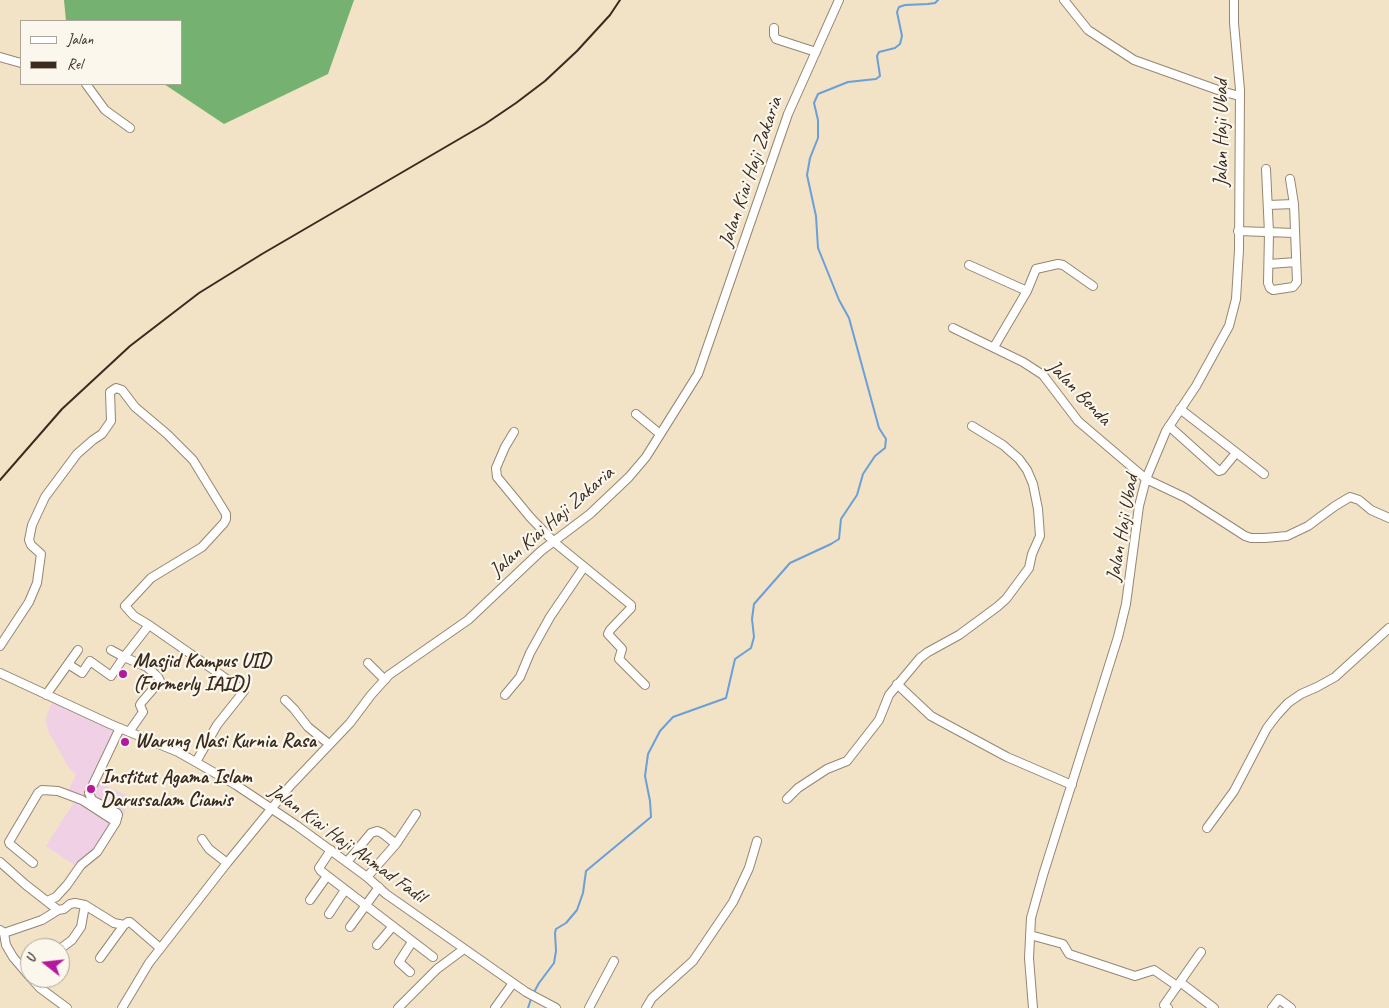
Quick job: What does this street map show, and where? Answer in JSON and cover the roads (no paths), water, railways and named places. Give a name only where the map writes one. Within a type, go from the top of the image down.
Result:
[{"type":"street","name":"Jalan Kiai Haji Zakaria","points":[[122,1008],[149,962],[227,863],[307,766],[350,723],[385,680],[468,620],[516,574],[590,514],[624,482],[646,457],[694,382],[702,364],[795,95],[839,0]]},
{"type":"street","points":[[1064,0],[1085,28],[1134,60],[1239,96]]},
{"type":"street","name":"Jalan Haji Ubad","points":[[1033,1008],[1028,958],[1031,918],[1118,638],[1126,604],[1139,506],[1146,479],[1169,426],[1196,386],[1229,326],[1236,299],[1239,96],[1234,0]]},
{"type":"street","points":[[774,28],[774,37],[776,39],[816,52]]},
{"type":"street","points":[[0,57],[20,63]]},
{"type":"street","points":[[87,85],[105,110],[130,128]]},
{"type":"street","points":[[1266,169],[1269,232],[1268,283],[1273,290],[1293,287],[1297,282],[1294,204],[1290,179]]},
{"type":"street","points":[[1268,205],[1294,204]]},
{"type":"street","points":[[1238,232],[1295,233]]},
{"type":"street","points":[[1269,264],[1296,262]]},
{"type":"street","points":[[994,347],[1027,291],[1036,269],[1056,264],[1063,266],[1093,286]]},
{"type":"street","points":[[969,265],[1027,291]]},
{"type":"street","name":"Jalan Benda","points":[[953,328],[1023,362],[1043,376],[1078,421],[1146,479],[1186,498],[1234,530],[1251,538],[1287,536],[1308,526],[1350,497],[1359,500],[1371,510],[1389,518]]},
{"type":"street","points":[[0,646],[29,602],[37,582],[41,554],[31,545],[29,540],[32,525],[45,497],[77,454],[102,434],[111,421],[110,392],[116,388],[122,390],[135,407],[167,434],[193,460],[226,514],[224,523],[202,547],[151,578],[125,606],[134,616],[244,692],[217,725],[196,762]]},
{"type":"street","points":[[1180,409],[1264,474]]},
{"type":"street","points":[[636,414],[660,434]]},
{"type":"street","points":[[787,799],[798,788],[827,769],[847,761],[879,720],[889,695],[924,654],[959,635],[987,615],[1006,599],[1029,568],[1032,554],[1040,536],[1038,509],[1033,484],[1027,470],[1019,459],[1004,445],[972,426]]},
{"type":"street","points":[[1169,426],[1219,471],[1236,453]]},
{"type":"street","points":[[514,432],[504,447],[496,468],[498,476],[554,542],[631,605],[631,608],[608,634],[622,649],[619,659],[645,685]]},
{"type":"street","points":[[505,695],[520,677],[530,653],[550,617],[584,567]]},
{"type":"street","points":[[68,664],[82,673],[90,661],[111,676],[149,625]]},
{"type":"street","points":[[1207,828],[1234,791],[1267,728],[1277,715],[1288,703],[1301,694],[1317,688],[1335,677],[1389,628]]},
{"type":"street","points":[[46,694],[78,650]]},
{"type":"street","points":[[111,650],[147,668],[160,681],[140,704],[143,712],[129,732]]},
{"type":"street","points":[[368,663],[385,680]]},
{"type":"street","name":"Jalan Kiai Haji Ahmad Fadil","points":[[0,673],[129,732],[178,752],[236,785],[331,850],[378,887],[513,983],[556,1008]]},
{"type":"street","points":[[897,684],[931,716],[1007,757],[1072,785]]},
{"type":"street","points":[[285,700],[294,708],[308,727],[329,744]]},
{"type":"street","points":[[47,901],[56,897],[81,866],[97,852],[116,822],[118,815],[92,800],[89,793],[120,728]]},
{"type":"street","points":[[33,863],[9,842],[38,793],[42,790],[58,791],[82,800],[116,822]]},
{"type":"street","points":[[367,877],[396,844],[416,814]]},
{"type":"street","points":[[347,862],[374,831],[382,833],[396,844]]},
{"type":"street","points":[[202,839],[209,849],[227,863]]},
{"type":"street","points":[[646,1008],[652,998],[693,961],[733,902],[749,868],[757,841]]},
{"type":"street","points":[[331,850],[320,868],[321,871],[433,957]]},
{"type":"street","points":[[0,862],[58,910]]},
{"type":"street","points":[[310,900],[327,876]]},
{"type":"street","points":[[350,927],[378,887]]},
{"type":"street","points":[[328,914],[345,890]]},
{"type":"street","points":[[20,964],[6,945],[2,932],[42,920],[58,910],[64,910],[70,904],[75,903],[114,923],[124,925]]},
{"type":"street","points":[[70,942],[81,927],[85,907]]},
{"type":"street","points":[[100,958],[128,922],[160,948]]},
{"type":"street","points":[[377,945],[393,926]]},
{"type":"street","points":[[1030,935],[1063,944],[1070,954],[1135,976],[1154,970],[1214,1008]]},
{"type":"street","points":[[410,972],[399,962],[412,942]]},
{"type":"street","points":[[398,1008],[437,969],[464,948]]},
{"type":"street","points":[[1168,1008],[1164,1005],[1201,952]]},
{"type":"street","points":[[589,1008],[614,961]]},
{"type":"street","points":[[494,1008],[513,983]]},
{"type":"street","points":[[40,988],[67,1008]]},
{"type":"street","points":[[1272,1008],[1279,999],[1291,1008]]},
{"type":"waterway","points":[[533,994],[554,963],[556,929],[566,923],[577,910],[583,893],[586,871],[651,817],[645,776],[648,754],[660,731],[673,717],[726,698],[735,659],[751,648],[754,637],[752,619],[754,604],[790,563],[839,539],[841,519],[857,495],[863,474],[875,456],[885,448],[886,439],[879,428],[849,318],[839,300],[818,248],[816,216],[807,175],[810,158],[818,138],[818,120],[814,103],[818,94],[848,82],[876,79],[880,76],[877,56],[879,52],[895,48],[900,44],[902,36],[897,12],[899,7],[935,3],[938,0]]},
{"type":"waterway","points":[[528,1008],[531,999]]},
{"type":"railway","points":[[0,480],[62,409],[130,346],[199,293],[262,254],[485,124],[516,103],[545,81],[577,51],[610,15],[620,0]]},
{"type":"place","name":"Masjid Kampus UID (Formerly IAID)","points":[[123,674]]},
{"type":"place","name":"Warung Nasi Kurnia Rasa","points":[[125,742]]},
{"type":"place","name":"Institut Agama Islam Darussalam Ciamis","points":[[91,789]]}]
